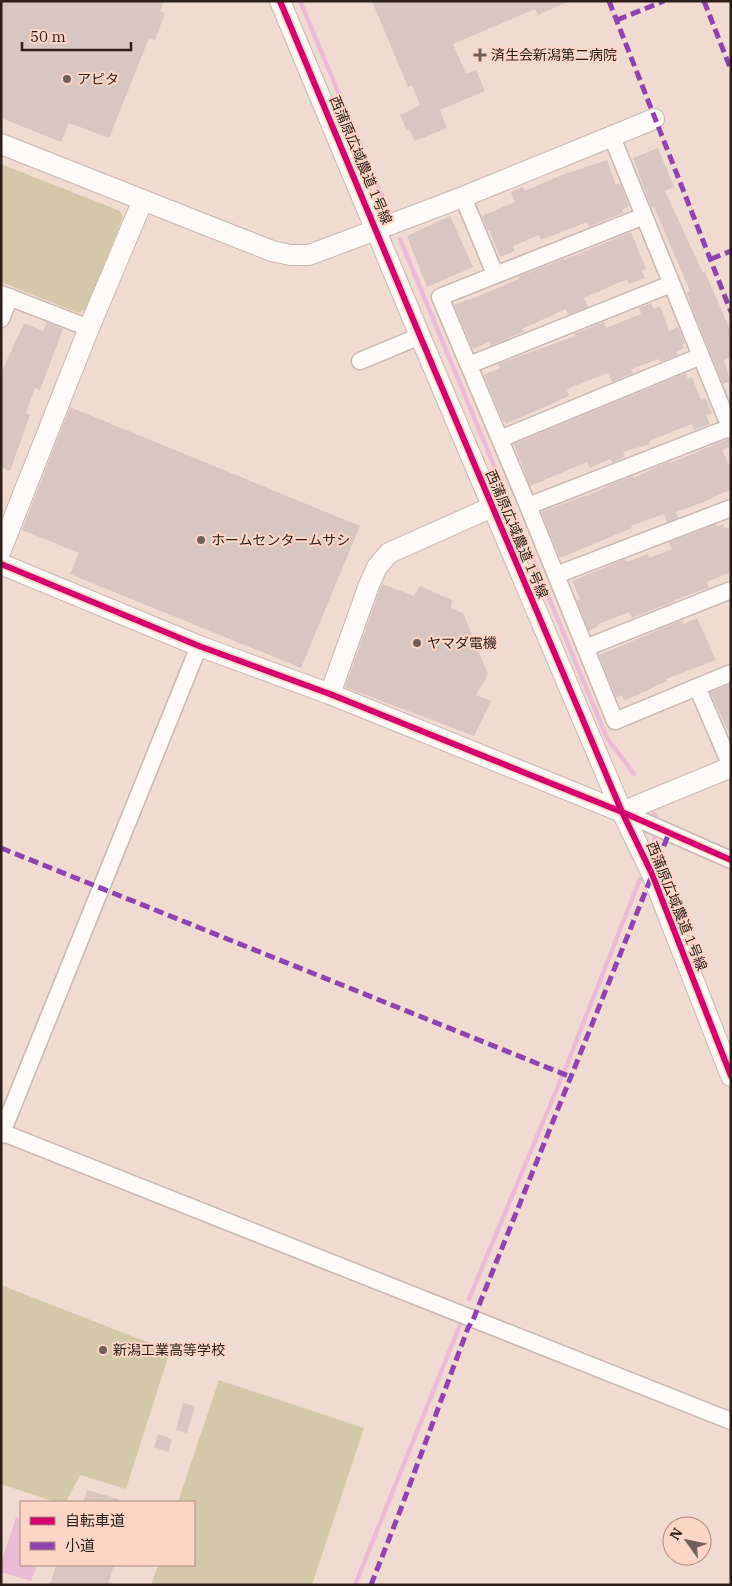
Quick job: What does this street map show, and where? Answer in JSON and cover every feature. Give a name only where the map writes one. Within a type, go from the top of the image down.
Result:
[{"type":"street","name":"西蒲原広域農道 1号線","points":[[280,1],[492,507],[622,812],[652,874],[731,1076]]},
{"type":"street","points":[[1,144],[272,251],[291,255],[309,254],[463,197],[654,119]]},
{"type":"street","points":[[528,506],[730,428],[612,137]]},
{"type":"street","points":[[463,197],[495,274]]},
{"type":"street","points":[[1,550],[89,328],[144,200]]},
{"type":"street","points":[[644,216],[440,296],[615,721],[731,673]]},
{"type":"street","points":[[469,365],[671,284]]},
{"type":"street","points":[[1,319],[6,295],[89,328]]},
{"type":"street","points":[[360,361],[420,336]]},
{"type":"street","points":[[500,439],[701,356]]},
{"type":"street","points":[[330,694],[369,585],[388,553],[492,507]]},
{"type":"street","points":[[556,575],[731,508]]},
{"type":"street","points":[[1,564],[199,646],[330,694],[622,812],[731,860]]},
{"type":"street","points":[[585,648],[731,590]]},
{"type":"street","points":[[199,646],[2,1133],[731,1421]]},
{"type":"street","points":[[622,812],[731,767],[697,687]]},
{"type":"shaded area","points":[[1,164],[120,211],[123,217],[86,310],[78,313],[1,282]]},
{"type":"shaded area","points":[[1,1285],[170,1351],[126,1489],[80,1475],[67,1501],[52,1501],[1,1484]]},
{"type":"shaded area","points":[[219,1380],[364,1428],[312,1585],[151,1585],[158,1566],[195,1566],[195,1501],[178,1501]]},
{"type":"shaded area","points":[[16,1517],[20,1519],[20,1566],[37,1566],[31,1581],[1,1572],[1,1563]]},
{"type":"building","name":"アピタ","points":[[1,1],[164,1],[160,11],[165,13],[155,40],[149,38],[109,138],[69,123],[61,142],[1,118]]},
{"type":"building","points":[[372,1],[569,1],[538,15],[535,9],[453,44],[466,74],[476,70],[485,91],[440,110],[447,128],[415,141],[400,115],[420,105],[412,85],[408,87]]},
{"type":"building","points":[[658,148],[674,187],[665,191],[703,273],[705,272],[731,332],[731,357],[724,360],[730,381],[723,384],[691,305],[687,292],[690,291],[654,207],[652,208],[648,199],[633,158]]},
{"type":"building","points":[[607,160],[616,185],[620,183],[629,206],[622,210],[623,213],[589,227],[587,222],[541,240],[539,235],[513,246],[515,251],[500,257],[482,216],[515,202],[511,192],[523,187],[525,191],[559,176]]},
{"type":"building","points":[[450,216],[473,267],[427,287],[407,236]]},
{"type":"building","points":[[631,232],[646,269],[642,271],[645,278],[629,284],[627,279],[584,298],[588,307],[568,315],[566,309],[522,329],[523,332],[490,346],[489,342],[473,349],[454,305]]},
{"type":"building","points":[[651,303],[654,309],[660,306],[669,331],[678,327],[685,343],[682,344],[684,348],[676,352],[678,355],[660,362],[659,359],[631,369],[633,373],[612,382],[608,373],[567,390],[569,396],[506,424],[503,421],[484,375],[500,368],[498,364],[575,336],[574,334],[604,322],[606,328],[641,314],[639,308]]},
{"type":"building","points":[[47,322],[63,329],[40,390],[35,388],[26,413],[30,415],[10,471],[1,467],[1,373],[24,323],[43,331]]},
{"type":"building","points":[[686,373],[688,379],[692,377],[701,400],[705,398],[712,413],[706,415],[710,424],[694,430],[692,424],[649,441],[650,444],[623,452],[625,457],[612,463],[610,459],[590,468],[587,462],[530,486],[514,444]]},
{"type":"building","name":"ホームセンタームサシ","points":[[70,407],[360,526],[301,668],[70,574],[79,553],[22,530]]},
{"type":"building","points":[[728,439],[731,440],[731,446],[722,450],[731,469],[731,489],[700,504],[676,512],[678,518],[667,522],[664,514],[631,526],[632,528],[560,558],[541,512],[587,496],[619,481],[633,476],[634,478],[656,467]]},
{"type":"building","points":[[716,524],[717,527],[723,524],[725,529],[731,526],[731,572],[707,582],[709,588],[674,600],[632,618],[629,612],[597,625],[589,631],[577,601],[580,599],[572,581],[625,559],[627,562],[648,554],[649,558],[672,549],[669,542]]},
{"type":"building","name":"ヤマダ電機","points":[[382,584],[414,596],[420,586],[452,600],[451,608],[463,613],[488,674],[476,695],[491,701],[474,736],[345,687]]},
{"type":"building","points":[[697,618],[716,660],[666,679],[667,681],[624,701],[622,695],[616,697],[599,655],[682,620],[684,624]]},
{"type":"building","points":[[731,684],[731,737],[710,692]]},
{"type":"building","points":[[183,1403],[195,1406],[187,1433],[176,1430]]},
{"type":"building","points":[[158,1434],[172,1439],[168,1452],[154,1447]]},
{"type":"building","points":[[87,1490],[119,1499],[119,1501],[83,1501]]},
{"type":"building","points":[[56,1566],[114,1566],[108,1585],[50,1585]]},
{"type":"waterway","points":[[300,1],[386,206]]},
{"type":"waterway","points":[[400,239],[607,738],[634,774]]},
{"type":"waterway","points":[[654,814],[659,822]]},
{"type":"waterway","points":[[653,845],[655,837]]},
{"type":"waterway","points":[[469,1299],[566,1067],[640,879]]},
{"type":"waterway","points":[[355,1585],[460,1325]]},
{"type":"marked path","points":[[609,1],[731,312]]},
{"type":"marked path","points":[[617,20],[664,1]]},
{"type":"marked path","points":[[704,1],[731,70]]},
{"type":"marked path","points":[[711,259],[731,251]]},
{"type":"marked path","points":[[371,1585],[468,1328],[473,1320],[669,833]]},
{"type":"marked path","points":[[1,848],[571,1077]]},
{"type":"cycle path","points":[[280,1],[622,812],[652,874],[731,1076]]},
{"type":"cycle path","points":[[1,564],[199,646],[330,694],[622,812],[731,860]]},
{"type":"place","name":"済生会新潟第二病院","points":[[480,55]]},
{"type":"place","name":"アピタ","points":[[67,79]]},
{"type":"place","name":"ホームセンタームサシ","points":[[201,540]]},
{"type":"place","name":"ヤマダ電機","points":[[417,643]]},
{"type":"place","name":"新潟工業高等学校","points":[[103,1350]]}]
